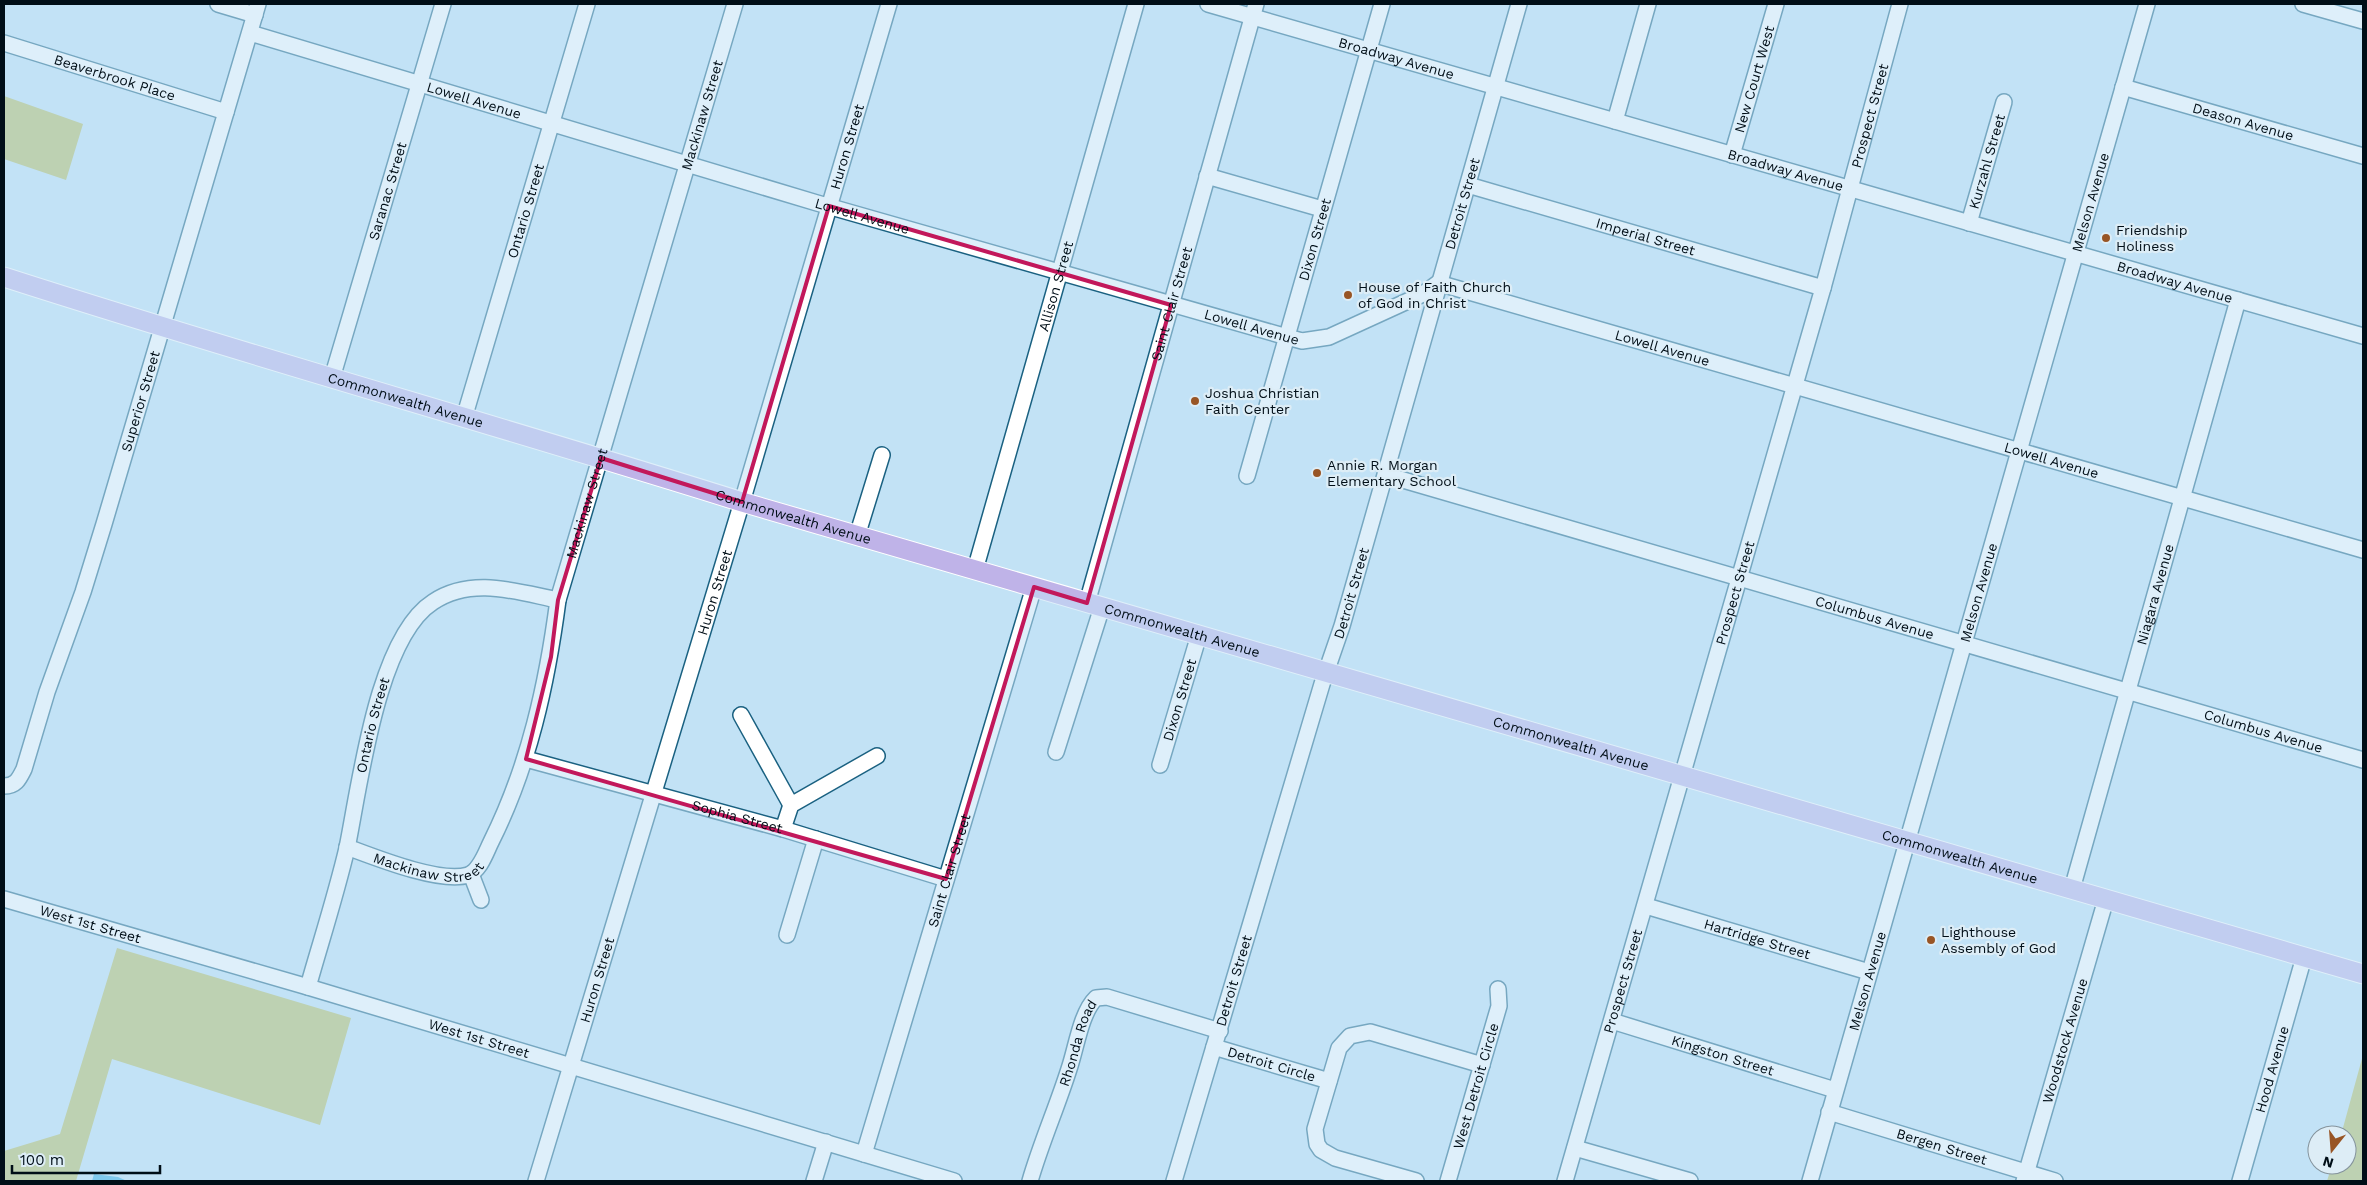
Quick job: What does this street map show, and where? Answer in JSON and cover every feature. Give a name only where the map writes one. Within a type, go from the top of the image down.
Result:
[{"type":"main road","name":"Commonwealth Avenue","points":[[4,277],[163,328],[857,536],[2363,974]]},
{"type":"street","points":[[218,4],[257,10]]},
{"type":"street","name":"Saranac Street","points":[[332,378],[443,4]]},
{"type":"street","name":"Ontario Street","points":[[464,418],[587,4]]},
{"type":"street","name":"Mackinaw Street","points":[[347,847],[426,872],[457,878],[471,874],[480,865],[506,812],[526,759],[551,656],[558,600],[735,4]]},
{"type":"street","name":"Huron Street","points":[[536,1181],[742,502],[889,4]]},
{"type":"street","name":"Allison Street","points":[[974,570],[1136,4]]},
{"type":"street","name":"Broadway Avenue","points":[[1208,4],[1254,10],[1369,49],[1496,87],[2238,300],[2363,334]]},
{"type":"street","name":"Dixon Street","points":[[1247,476],[1382,4]]},
{"type":"street","name":"Detroit Street","points":[[1174,1181],[1326,673],[1342,626],[1386,475],[1438,283],[1519,4]]},
{"type":"street","points":[[1615,121],[1648,4]]},
{"type":"street","name":"New Court West","points":[[1732,155],[1776,4]]},
{"type":"street","name":"Prospect Street","points":[[1565,1181],[1646,906],[1793,386],[1823,288],[1900,4]]},
{"type":"street","name":"Melson Avenue","points":[[1810,1181],[2147,4]]},
{"type":"street","points":[[2303,4],[2363,21]]},
{"type":"street","name":"Superior Street","points":[[4,786],[13,785],[19,780],[24,769],[47,692],[83,592],[257,10]]},
{"type":"street","name":"Saint Clair Street","points":[[1056,752],[1172,305],[1254,10]]},
{"type":"street","name":"Lowell Avenue","points":[[250,33],[688,165],[1058,273],[1302,341],[1330,337],[1423,294],[1438,283],[2363,550]]},
{"type":"street","name":"Beaverbrook Place","points":[[4,42],[226,112]]},
{"type":"street","name":"Deason Avenue","points":[[2123,87],[2363,156]]},
{"type":"street","name":"Kurzahl Street","points":[[1968,223],[2004,102]]},
{"type":"street","points":[[1207,176],[1322,209]]},
{"type":"street","name":"Imperial Street","points":[[1468,185],[1823,288]]},
{"type":"street","name":"Niagara Avenue","points":[[2072,889],[2238,300]]},
{"type":"street","points":[[857,536],[882,455]]},
{"type":"street","name":"Columbus Avenue","points":[[1386,475],[2363,760]]},
{"type":"street","name":"Ontario Street","points":[[308,987],[347,847],[362,766],[377,706],[401,641],[422,610],[446,595],[467,588],[502,588],[558,600]]},
{"type":"street","name":"Saint Clair Street","points":[[864,1154],[1034,588]]},
{"type":"street","name":"Dixon Street","points":[[1160,765],[1199,635]]},
{"type":"street","points":[[741,715],[790,805]]},
{"type":"street","points":[[783,829],[790,805],[877,756]]},
{"type":"street","name":"Sophia Street","points":[[526,759],[783,829],[946,879]]},
{"type":"street","points":[[787,935],[816,840]]},
{"type":"street","points":[[471,874],[482,900]]},
{"type":"street","name":"West 1st Street","points":[[4,899],[308,987],[954,1181]]},
{"type":"street","name":"Woodstock Avenue","points":[[2026,1177],[2106,899]]},
{"type":"street","name":"Hartridge Street","points":[[1646,906],[1869,972]]},
{"type":"street","name":"Hood Avenue","points":[[2240,1181],[2304,957]]},
{"type":"street","name":"West Detroit Circle","points":[[1448,1181],[1499,1006],[1498,989]]},
{"type":"street","name":"Rhonda Road","points":[[1030,1181],[1044,1136],[1069,1070],[1088,1008],[1096,998],[1107,998],[1220,1031]]},
{"type":"street","name":"Kingston Street","points":[[1612,1021],[1835,1090]]},
{"type":"street","points":[[1416,1181],[1336,1158],[1321,1150],[1317,1144],[1315,1129],[1339,1048],[1350,1036],[1370,1032],[1482,1065]]},
{"type":"street","name":"Detroit Circle","points":[[1214,1048],[1328,1081]]},
{"type":"street","name":"Bergen Street","points":[[1829,1112],[2026,1177],[2055,1181]]},
{"type":"street","points":[[814,1181],[826,1142]]},
{"type":"street","points":[[1575,1148],[1690,1181]]},
{"type":"highlighted area","points":[[829,206],[1171,305],[1087,603],[1034,587],[946,879],[526,759],[551,657],[558,600],[601,458],[742,502]]},
{"type":"green space","points":[[4,96],[83,124],[66,180],[4,159]]},
{"type":"green space","points":[[117,948],[351,1018],[320,1125],[112,1059],[76,1181],[4,1181],[4,1151],[60,1134]]},
{"type":"green space","points":[[2363,1055],[2363,1181],[2327,1181],[2329,1175],[2357,1175],[2357,1125],[2344,1125]]},
{"type":"water","points":[[94,1174],[118,1177],[127,1181],[92,1181]]},
{"type":"place","name":"Friendship Holiness","points":[[2106,238]]},
{"type":"place","name":"House of Faith Church of God in Christ","points":[[1348,295]]},
{"type":"place","name":"Joshua Christian Faith Center","points":[[1195,401]]},
{"type":"place","name":"Annie R. Morgan Elementary School","points":[[1317,473]]},
{"type":"place","name":"Lighthouse Assembly of God","points":[[1931,940]]}]
